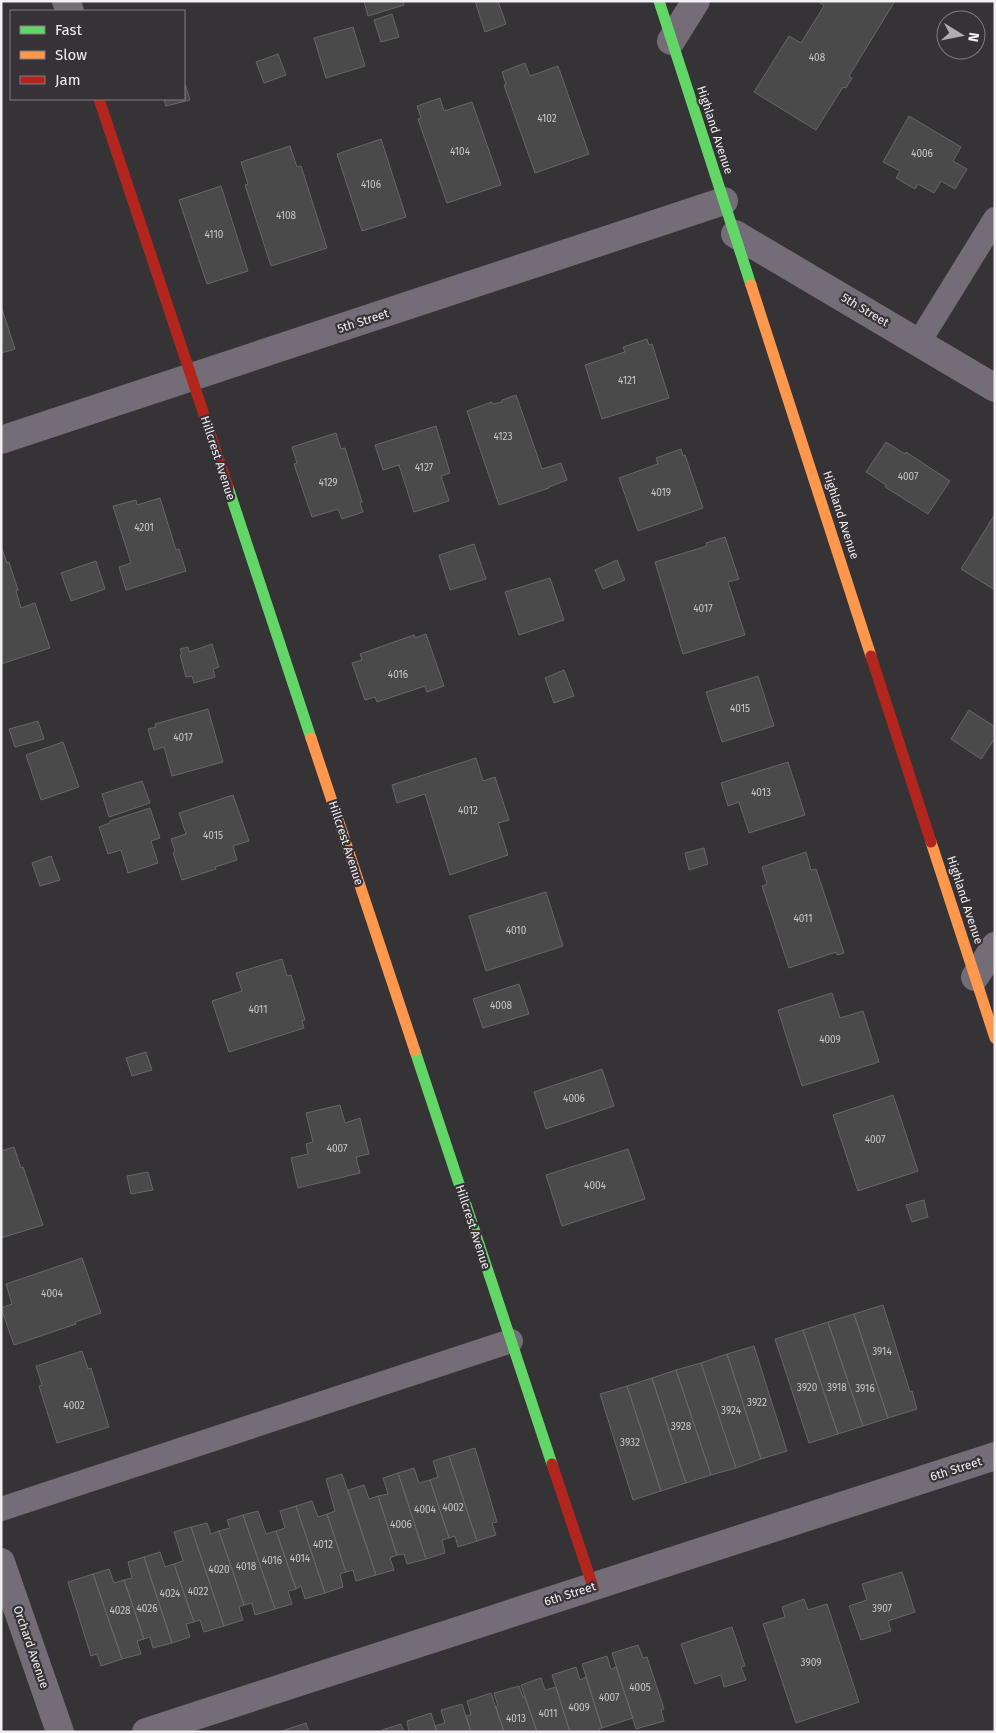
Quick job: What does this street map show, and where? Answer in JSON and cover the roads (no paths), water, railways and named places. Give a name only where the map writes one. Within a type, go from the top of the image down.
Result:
[{"type":"street","name":"Highland Avenue","points":[[659,1],[995,1038]]},
{"type":"street","points":[[671,41],[696,1]]},
{"type":"street","name":"Hillcrest Avenue","points":[[98,100],[593,1587]]},
{"type":"street","name":"5th Street","points":[[1,440],[724,201]]},
{"type":"street","name":"5th Street","points":[[735,234],[995,388]]},
{"type":"street","points":[[976,977],[995,946]]},
{"type":"street","name":"6th Street","points":[[146,1732],[995,1456]]},
{"type":"street","name":"Orchard Avenue","points":[[1,1562],[60,1732]]},
{"type":"lane","points":[[919,342],[995,219]]},
{"type":"lane","points":[[1,1509],[511,1341]]}]
